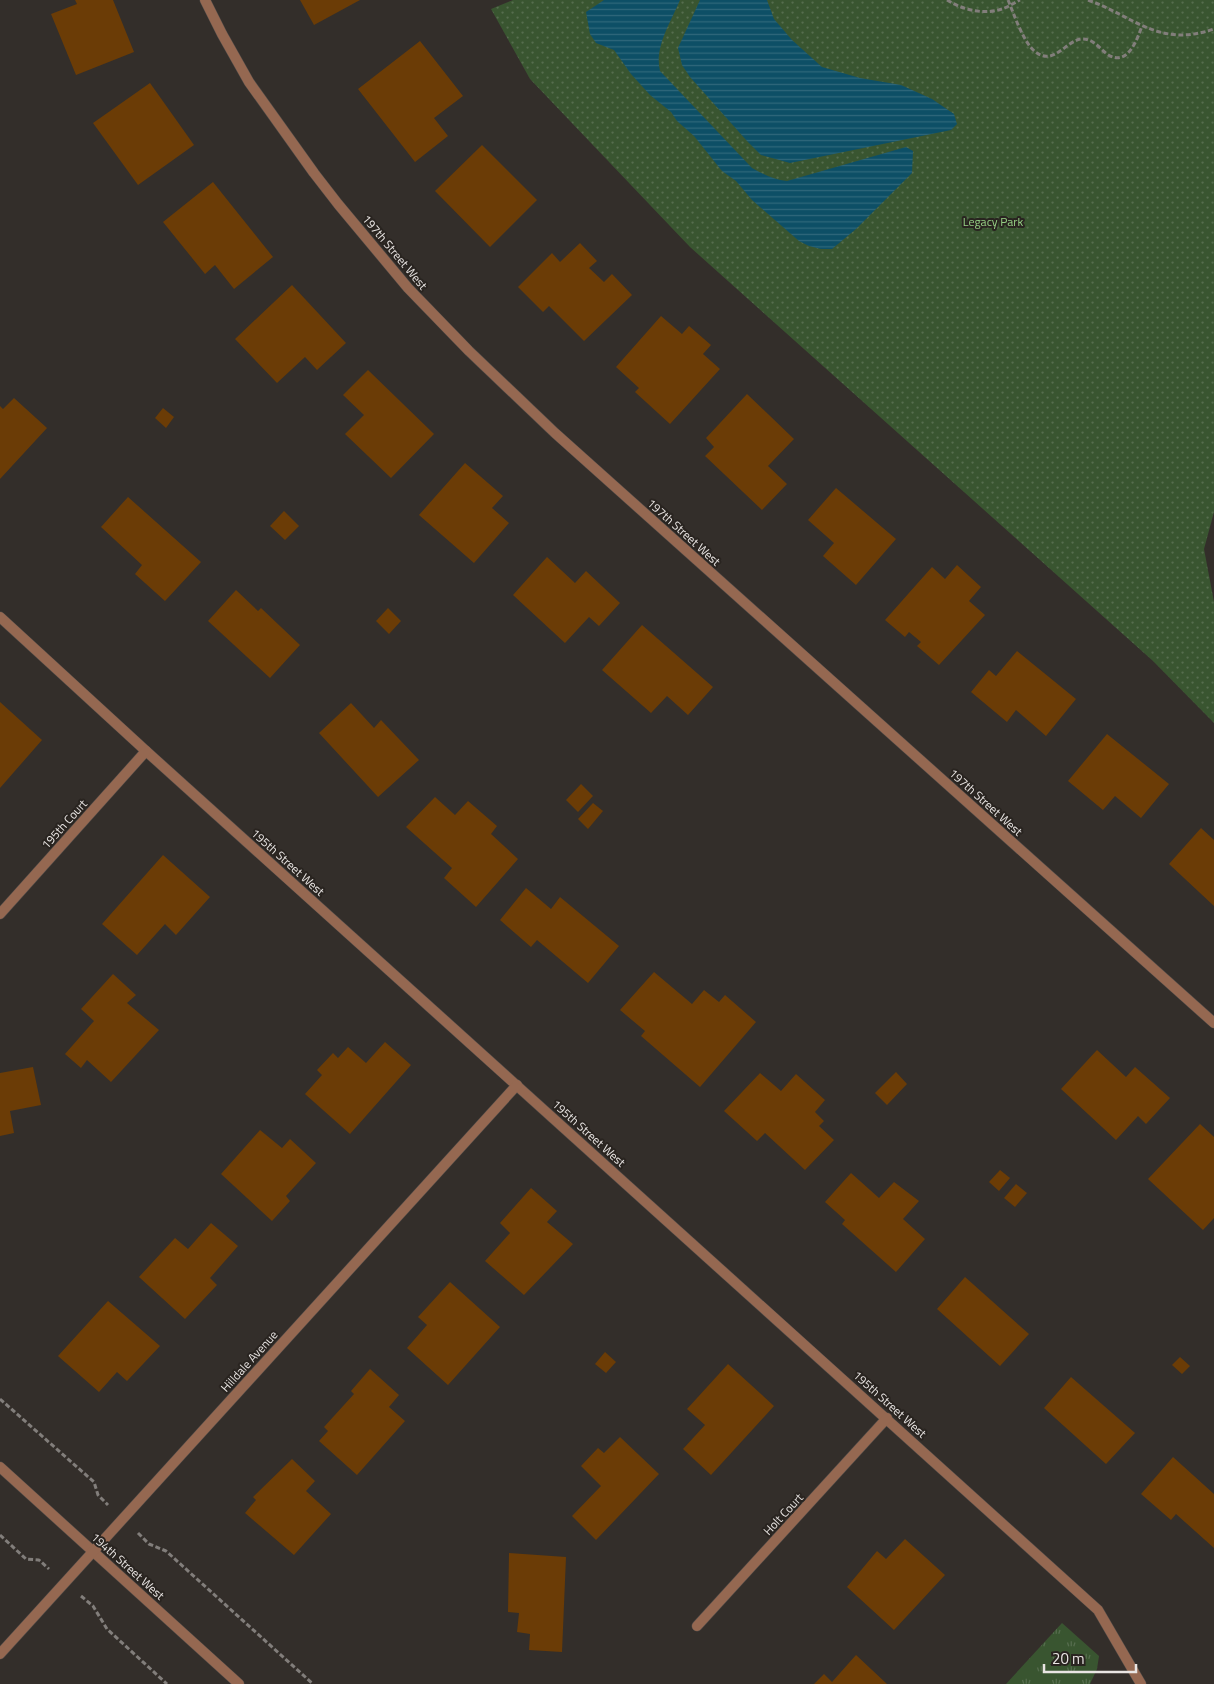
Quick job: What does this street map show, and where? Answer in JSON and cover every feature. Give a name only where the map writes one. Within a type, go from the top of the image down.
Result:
[{"type":"street","name":"197th Street West","points":[[205,0],[249,82],[314,173],[401,281],[469,351],[577,452],[1214,1023]]},
{"type":"street","name":"195th Street West","points":[[0,617],[1098,1610],[1141,1684]]},
{"type":"street","name":"195th Court","points":[[0,914],[146,751]]},
{"type":"street","name":"Hilldale Avenue","points":[[0,1654],[517,1085]]},
{"type":"street","name":"Holt Court","points":[[697,1626],[887,1418]]},
{"type":"street","name":"194th Street West","points":[[0,1467],[239,1684]]},
{"type":"path","points":[[947,0],[960,8],[975,11],[1002,9],[1020,0]]},
{"type":"path","points":[[1008,0],[1032,49],[1037,54],[1044,56],[1057,53],[1080,39],[1094,42],[1108,55],[1122,56],[1129,53],[1134,46],[1142,26]]},
{"type":"path","points":[[1088,0],[1159,33],[1174,35],[1199,34],[1214,29]]},
{"type":"path","points":[[0,1399],[94,1482],[98,1495],[149,1544],[166,1551],[313,1684]]},
{"type":"path","points":[[0,1535],[26,1559],[39,1560],[93,1606],[107,1629],[167,1684]]},
{"type":"green space","name":"Legacy Park","points":[[513,0],[1214,0],[1214,512],[1204,549],[1214,602],[1214,723],[1153,661],[690,247],[530,79],[491,9]]},
{"type":"green space","points":[[1062,1623],[1099,1656],[1097,1669],[1090,1684],[1006,1684]]},
{"type":"water","points":[[604,0],[680,0],[661,44],[659,53],[660,71],[752,168],[773,178],[787,181],[906,147],[913,151],[912,173],[856,229],[832,249],[821,249],[799,241],[752,200],[736,181],[722,171],[694,136],[677,121],[671,112],[650,95],[631,74],[614,50],[596,43],[590,34],[586,12]]},
{"type":"water","points":[[700,0],[767,0],[774,19],[792,40],[822,67],[860,78],[901,85],[932,99],[954,114],[957,124],[951,130],[790,163],[761,155],[690,77],[682,65],[678,48]]},
{"type":"building","points":[[75,0],[113,0],[134,52],[76,75],[51,14],[77,4]]},
{"type":"building","points":[[300,0],[360,0],[314,25]]},
{"type":"building","points":[[420,41],[463,96],[434,118],[448,136],[415,162],[358,89]]},
{"type":"building","points":[[150,83],[194,145],[138,185],[93,123]]},
{"type":"building","points":[[482,145],[537,200],[490,247],[435,191]]},
{"type":"building","points":[[213,182],[273,257],[234,289],[215,265],[205,274],[163,222]]},
{"type":"building","points":[[580,243],[597,261],[589,268],[604,282],[612,274],[632,295],[584,341],[549,306],[543,312],[518,287],[552,253],[560,262]]},
{"type":"building","points":[[292,285],[346,343],[317,370],[305,357],[277,383],[235,339]]},
{"type":"building","points":[[661,316],[682,334],[689,326],[711,345],[703,354],[720,369],[670,424],[635,392],[639,388],[616,367]]},
{"type":"building","points":[[368,370],[434,434],[391,478],[345,434],[364,415],[343,395]]},
{"type":"building","points":[[747,394],[794,439],[768,466],[787,484],[762,510],[705,456],[714,447],[706,438]]},
{"type":"building","points":[[14,398],[47,428],[0,479],[0,406],[3,409]]},
{"type":"building","points":[[163,408],[174,417],[166,428],[155,418]]},
{"type":"building","points":[[465,463],[503,496],[492,508],[509,523],[474,563],[419,515]]},
{"type":"building","points":[[836,488],[896,539],[856,585],[823,556],[834,543],[808,520]]},
{"type":"building","points":[[128,497],[201,562],[165,601],[135,574],[142,565],[101,527]]},
{"type":"building","points":[[284,511],[299,526],[285,540],[270,526]]},
{"type":"building","points":[[547,557],[575,583],[586,571],[620,603],[599,626],[589,617],[565,643],[513,595]]},
{"type":"building","points":[[957,565],[981,587],[969,601],[985,615],[939,665],[917,646],[921,642],[909,632],[905,637],[885,620],[932,567],[945,579]]},
{"type":"building","points":[[236,590],[258,611],[261,608],[300,645],[270,678],[208,621]]},
{"type":"building","points":[[388,608],[401,621],[389,634],[376,621]]},
{"type":"building","points":[[642,625],[713,687],[688,715],[667,696],[651,713],[602,670]]},
{"type":"building","points":[[1017,651],[1076,699],[1046,736],[1016,710],[1007,722],[971,692],[989,670],[996,676]]},
{"type":"building","points":[[0,702],[42,740],[0,788]]},
{"type":"building","points":[[351,703],[374,728],[381,720],[419,760],[378,797],[319,733]]},
{"type":"building","points":[[1107,734],[1169,784],[1141,818],[1115,796],[1103,810],[1068,781]]},
{"type":"building","points":[[581,784],[593,796],[578,812],[566,800]]},
{"type":"building","points":[[435,797],[455,815],[468,801],[497,826],[491,834],[518,859],[476,907],[444,878],[452,868],[406,827]]},
{"type":"building","points":[[593,803],[603,811],[588,829],[578,819]]},
{"type":"building","points":[[1201,828],[1214,840],[1214,906],[1169,864]]},
{"type":"building","points":[[163,855],[210,897],[176,935],[165,924],[137,955],[102,924]]},
{"type":"building","points":[[526,888],[551,909],[560,897],[619,946],[588,983],[537,940],[531,947],[500,920]]},
{"type":"building","points":[[654,972],[692,1004],[704,990],[719,1002],[725,995],[756,1022],[700,1087],[641,1036],[645,1031],[620,1010]]},
{"type":"building","points":[[113,974],[136,995],[127,1003],[159,1030],[111,1082],[87,1060],[81,1068],[65,1054],[94,1021],[81,1009]]},
{"type":"building","points":[[385,1042],[411,1065],[350,1134],[305,1094],[322,1075],[317,1070],[333,1053],[338,1058],[348,1047],[366,1063]]},
{"type":"building","points":[[1097,1050],[1126,1077],[1135,1067],[1170,1098],[1146,1124],[1138,1116],[1116,1140],[1061,1089]]},
{"type":"building","points":[[33,1067],[41,1105],[10,1111],[14,1133],[0,1136],[0,1073]]},
{"type":"building","points":[[896,1072],[907,1084],[887,1105],[875,1093]]},
{"type":"building","points":[[760,1073],[781,1091],[796,1074],[825,1100],[815,1112],[824,1121],[819,1126],[834,1140],[805,1170],[765,1133],[757,1141],[724,1111]]},
{"type":"building","points":[[1200,1124],[1214,1137],[1214,1218],[1203,1230],[1148,1179]]},
{"type":"building","points":[[260,1130],[282,1148],[290,1139],[316,1163],[286,1196],[290,1201],[272,1221],[221,1174]]},
{"type":"building","points":[[1000,1170],[1010,1178],[999,1191],[989,1182]]},
{"type":"building","points":[[851,1173],[879,1198],[894,1182],[919,1201],[903,1219],[925,1239],[896,1272],[842,1224],[845,1220],[825,1202]]},
{"type":"building","points":[[1016,1184],[1027,1193],[1015,1207],[1004,1198]]},
{"type":"building","points":[[531,1188],[557,1211],[547,1222],[573,1244],[524,1295],[485,1261],[510,1233],[500,1223]]},
{"type":"building","points":[[211,1223],[238,1246],[210,1278],[217,1285],[185,1319],[139,1277],[175,1238],[188,1249]]},
{"type":"building","points":[[965,1277],[1029,1334],[1000,1366],[937,1309]]},
{"type":"building","points":[[450,1282],[500,1327],[448,1385],[407,1348],[427,1325],[418,1317]]},
{"type":"building","points":[[108,1301],[160,1346],[127,1381],[117,1372],[99,1392],[58,1356]]},
{"type":"building","points":[[605,1352],[616,1362],[606,1373],[595,1364]]},
{"type":"building","points":[[1180,1357],[1190,1366],[1182,1374],[1172,1365]]},
{"type":"building","points":[[728,1364],[774,1406],[711,1475],[683,1449],[705,1425],[687,1409]]},
{"type":"building","points":[[370,1369],[399,1395],[389,1407],[405,1421],[357,1475],[319,1441],[328,1431],[324,1427],[354,1394],[351,1391]]},
{"type":"building","points":[[1071,1377],[1135,1433],[1106,1464],[1044,1408]]},
{"type":"building","points":[[620,1437],[659,1474],[596,1540],[572,1516],[601,1486],[581,1466],[598,1448],[604,1453]]},
{"type":"building","points":[[1173,1457],[1214,1494],[1214,1548],[1176,1514],[1171,1520],[1141,1494]]},
{"type":"building","points":[[292,1459],[315,1481],[306,1491],[331,1514],[294,1555],[245,1513],[256,1500],[253,1497]]},
{"type":"building","points":[[905,1539],[945,1575],[894,1630],[847,1587],[877,1551],[886,1559]]},
{"type":"building","points":[[509,1553],[566,1557],[562,1652],[529,1650],[530,1634],[517,1632],[519,1613],[508,1612]]},
{"type":"building","points":[[856,1655],[887,1684],[814,1684],[824,1674],[832,1682]]}]
